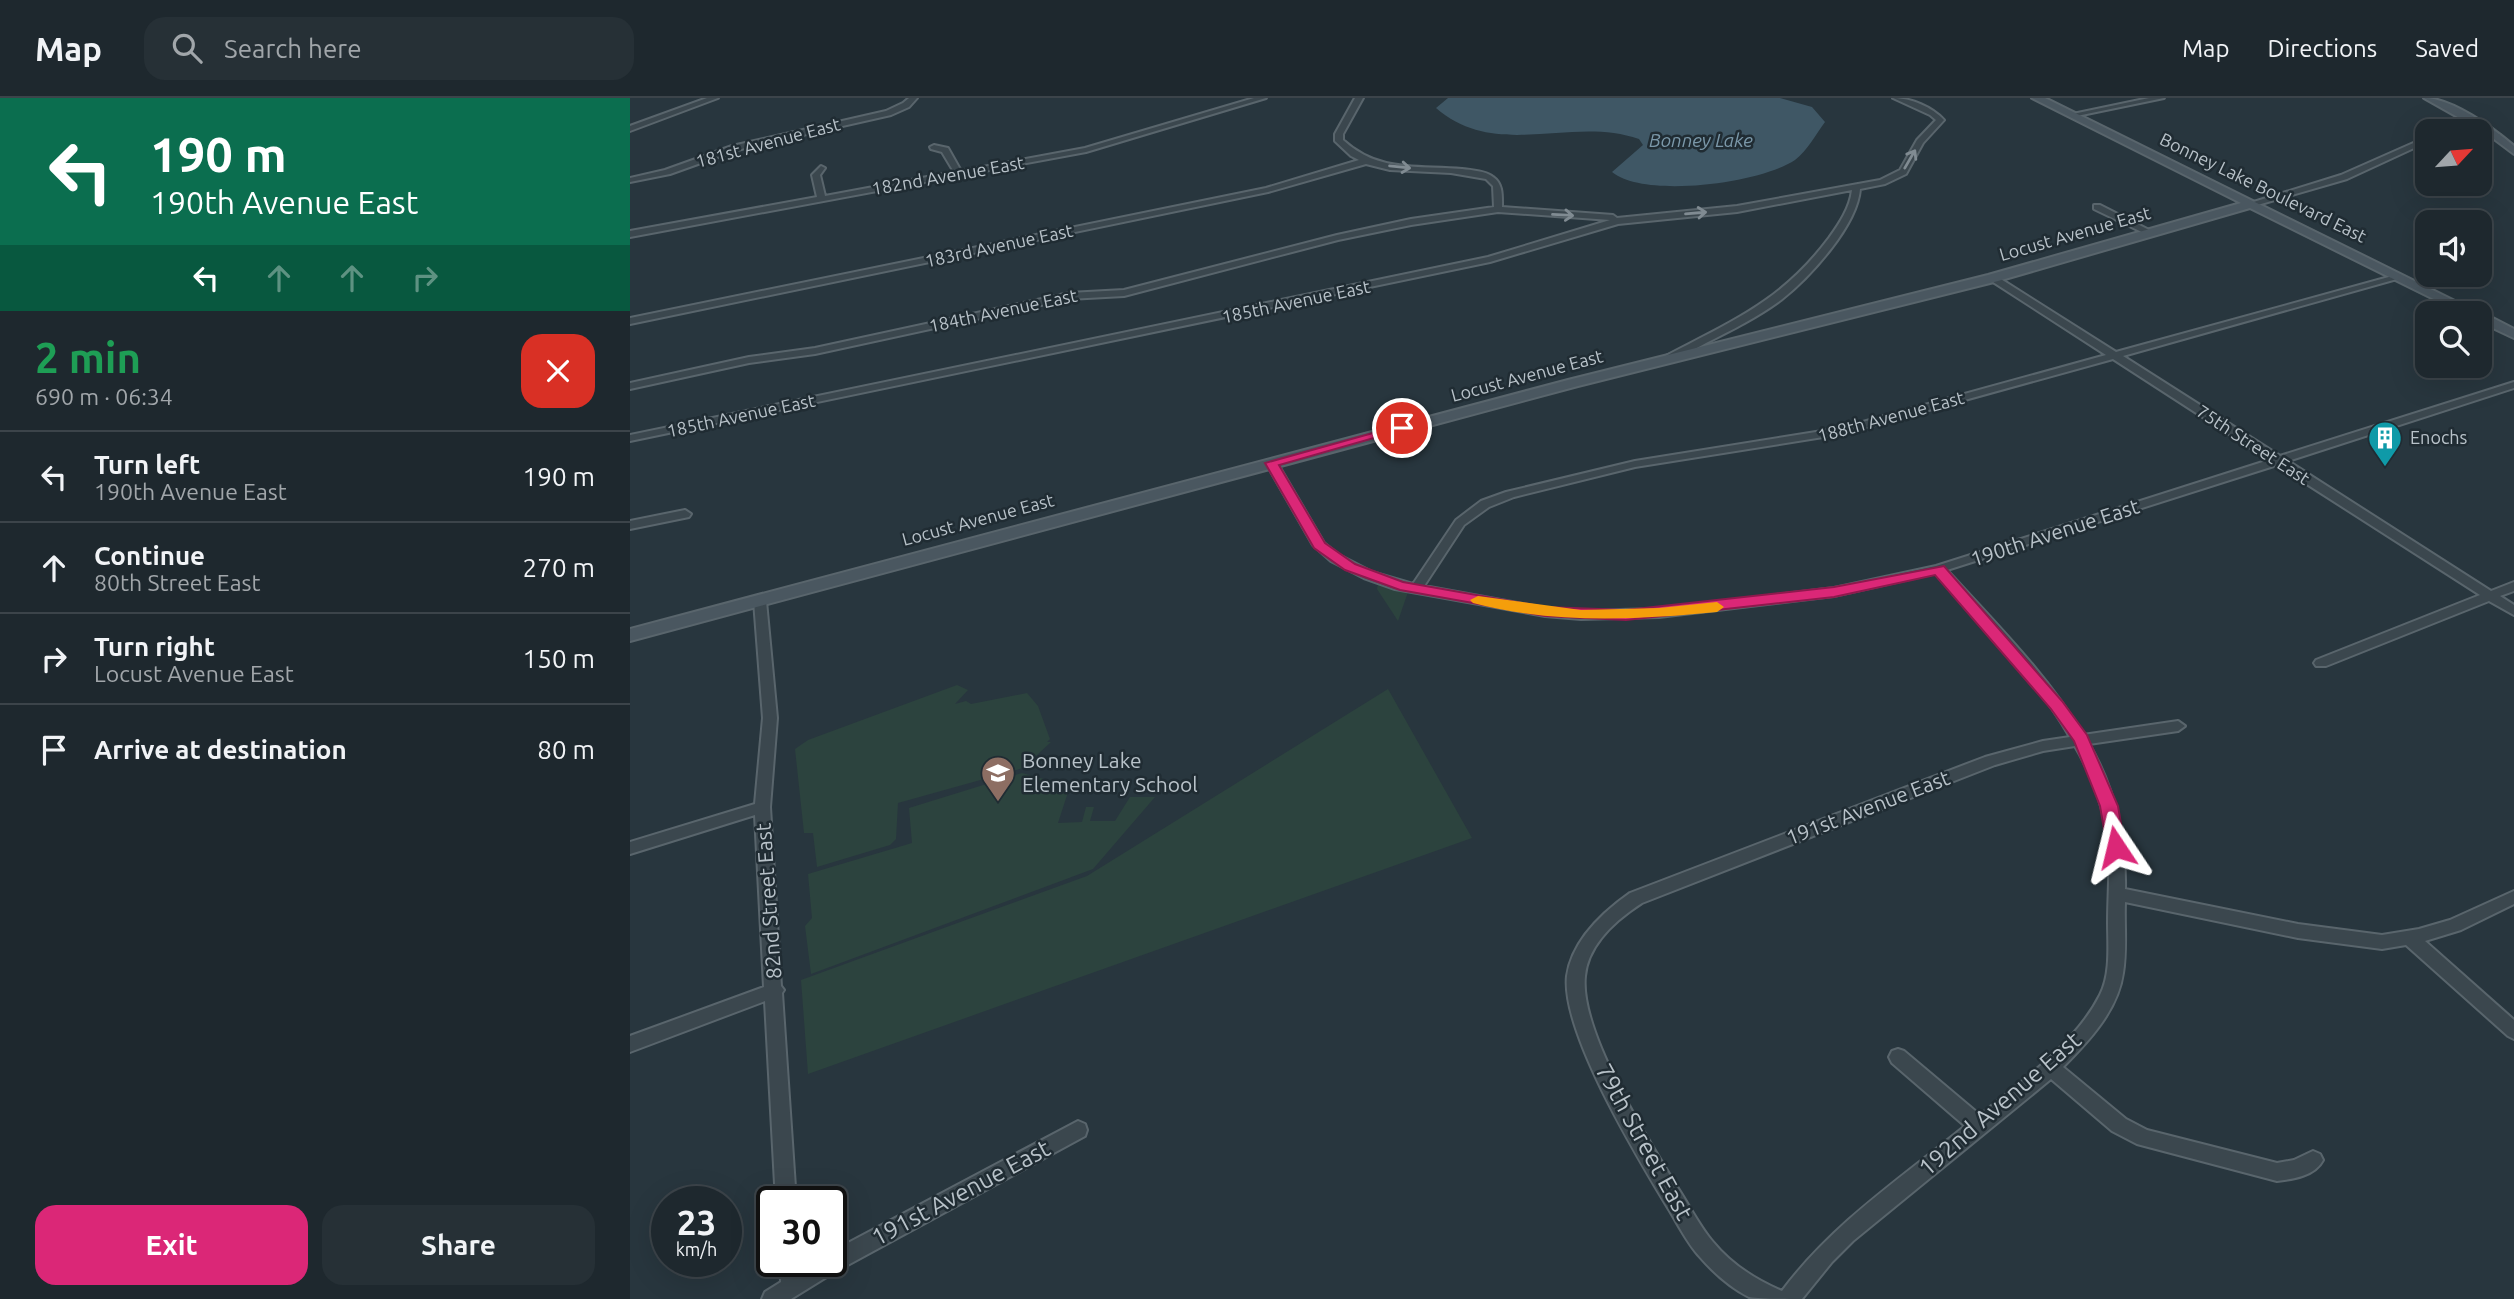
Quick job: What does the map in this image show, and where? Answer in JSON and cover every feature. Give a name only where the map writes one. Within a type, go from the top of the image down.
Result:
[{"type":"street","points":[[630,129],[714,98]]},
{"type":"street","name":"181st Avenue East","points":[[630,180],[667,172],[734,148],[888,113],[906,105],[913,98]]},
{"type":"street","name":"182nd Avenue East","points":[[630,234],[1087,150],[1262,98]]},
{"type":"street","points":[[1359,98],[1338,138],[1347,148],[1366,161],[1489,177],[1497,186],[1498,209]]},
{"type":"street","name":"185th Avenue East","points":[[630,438],[1390,281],[1490,259],[1628,219],[1737,209],[1856,188],[1900,175],[1920,142],[1940,120],[1936,115],[1897,98]]},
{"type":"street","name":"Bonney Lake Boulevard East","points":[[2037,98],[2448,301]]},
{"type":"street","points":[[2072,115],[2160,98]]},
{"type":"street","points":[[2429,98],[2496,135],[2514,151]]},
{"type":"street","name":"Locust Avenue East","points":[[630,635],[1668,359],[1993,278],[2344,177],[2415,144]]},
{"type":"street","points":[[934,147],[945,150],[959,174]]},
{"type":"street","name":"183rd Avenue East","points":[[630,321],[1268,191],[1366,161]]},
{"type":"street","points":[[821,168],[816,175],[821,198]]},
{"type":"street","points":[[1668,359],[1782,294],[1844,224],[1857,197],[1856,188]]},
{"type":"street","points":[[2097,207],[2151,233]]},
{"type":"street","name":"184th Avenue East","points":[[630,386],[749,360],[815,351],[1069,296],[1124,293],[1364,231],[1498,209],[1628,219]]},
{"type":"street","name":"188th Avenue East","points":[[1416,589],[1460,523],[1485,504],[1510,494],[1636,464],[1842,431],[2399,277]]},
{"type":"street","name":"75th Street East","points":[[1993,278],[2514,611]]},
{"type":"street","points":[[2492,323],[2514,334]]},
{"type":"street","name":"190th Avenue East","points":[[1272,463],[1319,545],[1350,567],[1416,589],[1545,612],[1626,615],[1834,592],[1939,569],[2514,385]]},
{"type":"street","points":[[630,525],[685,514]]},
{"type":"street","name":"192nd Avenue East","points":[[1789,1299],[1820,1258],[2050,1067],[2092,1023],[2107,1000],[2115,961],[2118,862],[2109,806],[2081,740],[2057,705],[1939,569]]},
{"type":"street","points":[[2321,663],[2514,586]]},
{"type":"street","name":"82nd Street East","points":[[760,601],[770,726],[762,807],[785,1186]]},
{"type":"street","name":"191st Avenue East","points":[[1586,951],[1606,920],[1636,898],[1990,761],[2081,740],[2178,726]]},
{"type":"street","points":[[630,848],[762,807]]},
{"type":"street","points":[[2117,894],[2346,939],[2382,942],[2455,925],[2514,897]]},
{"type":"street","points":[[2409,937],[2514,1031]]},
{"type":"street","name":"79th Street East","points":[[1586,951],[1576,978],[1578,1012],[1611,1086],[1705,1248],[1727,1271],[1754,1290],[1775,1299]]},
{"type":"street","points":[[630,1044],[775,990]]},
{"type":"street","points":[[1899,1057],[1979,1126]]},
{"type":"street","points":[[2050,1067],[2119,1125],[2144,1138],[2277,1172],[2297,1170],[2313,1160]]},
{"type":"street","name":"191st Avenue East","points":[[772,1299],[1078,1130]]},
{"type":"street","points":[[791,1277],[791,1288]]},
{"type":"green space","points":[[1378,584],[1408,592],[1398,621],[1377,589]]},
{"type":"green space","points":[[957,685],[968,690],[955,704],[966,701],[971,704],[1027,693],[1038,706],[1050,739],[1047,742],[1051,742],[1023,768],[898,803],[896,839],[890,845],[817,867],[813,833],[804,833],[795,749],[808,740]]},
{"type":"green space","points":[[1388,689],[1472,838],[808,1074],[801,980],[1087,876]]},
{"type":"green space","points":[[1022,773],[1070,786],[1058,823],[1082,822],[1086,807],[1094,807],[1090,821],[1115,821],[1130,797],[1155,797],[1093,869],[811,974],[805,926],[812,918],[808,874],[912,843],[909,808]]},
{"type":"water","name":"Bonney Lake","points":[[1448,98],[1780,98],[1812,107],[1825,122],[1795,160],[1779,168],[1731,181],[1703,185],[1650,185],[1628,180],[1612,172],[1643,145],[1639,139],[1587,131],[1509,135],[1484,132],[1460,124],[1436,108]]},
{"type":"slow traffic","points":[[1478,600],[1545,612],[1581,615],[1626,615],[1717,607]]},
{"type":"place","name":"Enochs","points":[[2385,468]]},
{"type":"place","name":"Bonney Lake Elementary School","points":[[998,803]]},
{"type":"route","points":[[1402,428],[1272,463],[1319,545],[1350,567],[1400,586],[1545,612],[1626,615],[1766,602],[1834,592],[1939,569],[2057,705],[2081,740],[2094,765],[2109,806],[2116,847]]}]
